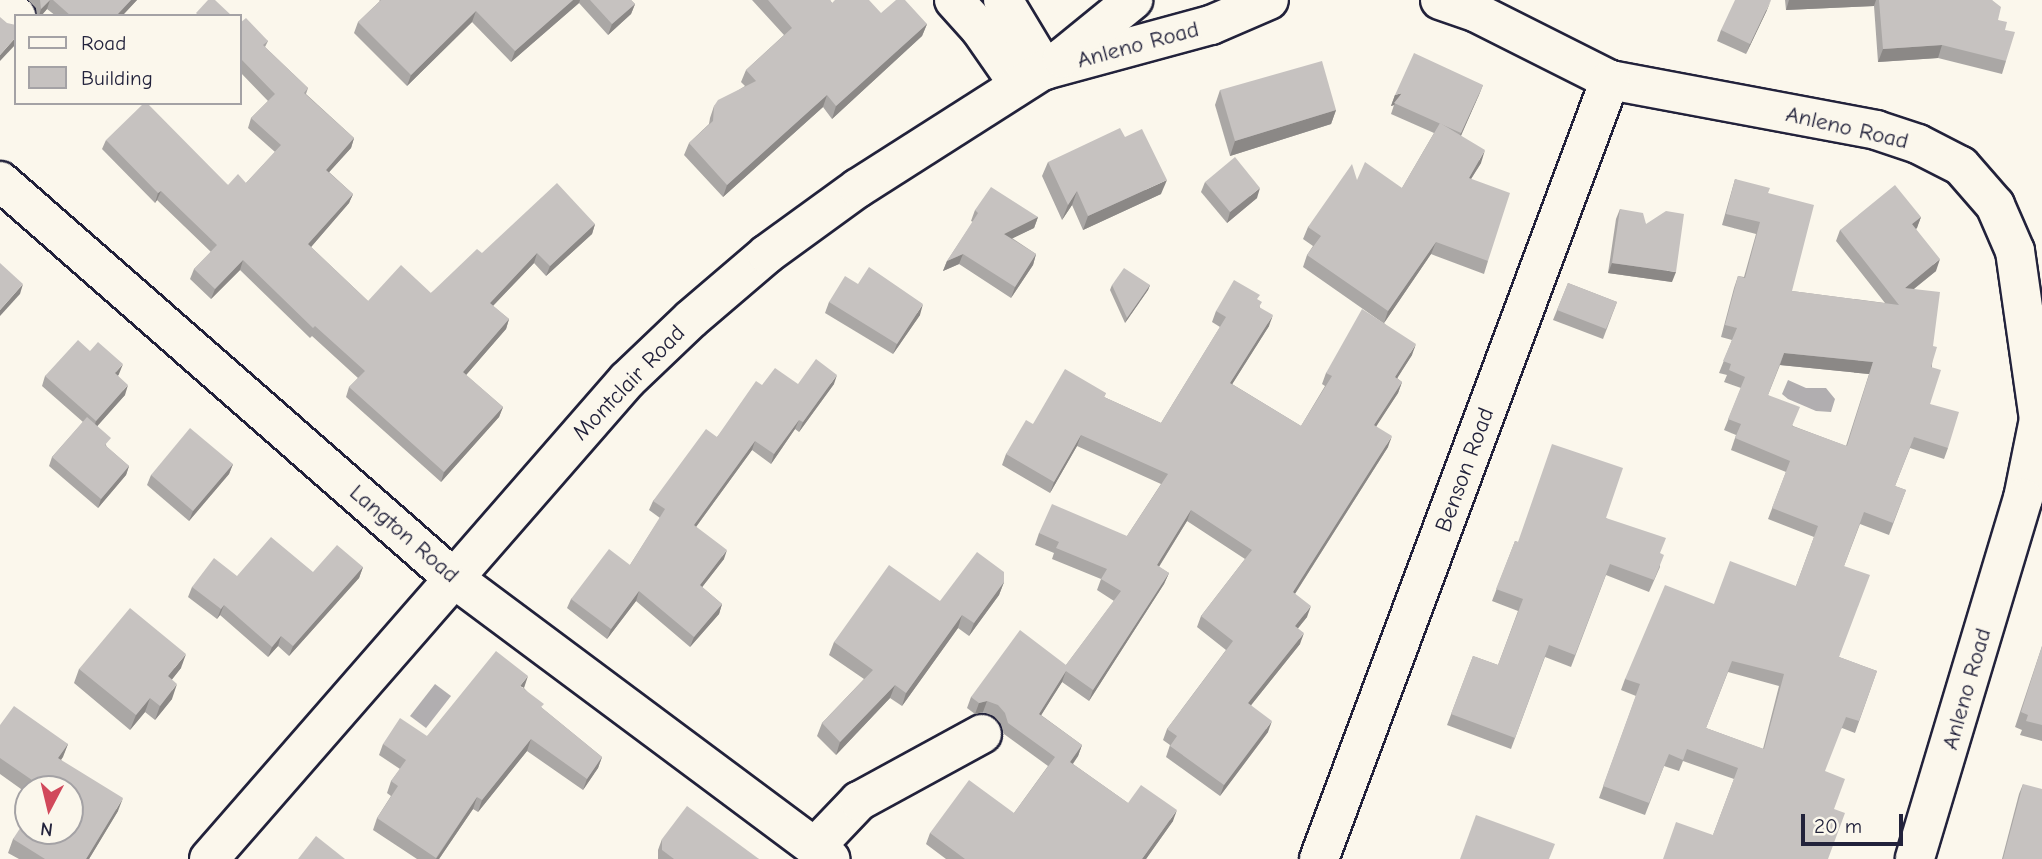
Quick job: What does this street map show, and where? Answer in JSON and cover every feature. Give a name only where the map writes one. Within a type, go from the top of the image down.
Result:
[{"type":"street","points":[[954,0],[980,29],[1032,78]]},
{"type":"street","points":[[1003,0],[1032,78]]},
{"type":"street","name":"Montclair Road","points":[[209,859],[626,380],[691,319],[767,254],[858,188],[1092,37],[1133,0]]},
{"type":"street","name":"Anleno Road","points":[[1032,78],[1211,25],[1269,0]]},
{"type":"street","name":"Anleno Road","points":[[1440,0],[1477,13],[1610,80],[1876,130],[1918,144],[1961,166],[1995,205],[2015,251],[2040,419],[2023,498],[1915,859]]},
{"type":"street","points":[[0,3],[14,14]]},
{"type":"street","name":"Benson Road","points":[[1319,859],[1610,80]]},
{"type":"street","name":"Langton Road","points":[[0,181],[452,577],[823,853]]},
{"type":"street","points":[[823,853],[859,801],[982,734]]},
{"type":"shaded area","points":[[1788,380],[1806,388],[1826,388],[1835,399],[1831,412],[1816,411],[1788,399],[1782,394]]},
{"type":"shaded area","points":[[435,684],[451,696],[426,728],[410,716]]},
{"type":"building","points":[[40,0],[50,0],[41,9]]},
{"type":"building","points":[[53,0],[131,0],[118,14],[69,14]]},
{"type":"building","points":[[208,0],[215,0],[230,14],[197,14]]},
{"type":"building","points":[[381,0],[573,0],[515,51],[476,11],[411,75],[358,22]]},
{"type":"building","points":[[590,0],[631,0],[635,4],[612,24]]},
{"type":"building","points":[[768,0],[830,0],[832,3],[835,0],[869,0],[881,13],[896,0],[905,0],[927,24],[836,106],[827,95],[727,185],[689,143],[713,121],[714,106],[718,100],[756,81],[746,70],[792,28]]},
{"type":"building","points":[[1735,0],[1771,0],[1750,44],[1721,30]]},
{"type":"building","points":[[1879,0],[1992,0],[2001,7],[1998,20],[2007,22],[2005,30],[2015,32],[2006,61],[1942,45],[1883,49]]},
{"type":"building","points":[[0,17],[14,25],[14,39],[0,55]]},
{"type":"building","points":[[246,18],[268,41],[263,45],[308,88],[304,93],[354,138],[326,170],[353,194],[308,244],[368,301],[401,265],[431,293],[477,249],[482,253],[557,183],[595,224],[550,266],[537,253],[490,303],[509,319],[463,372],[503,407],[444,472],[349,387],[365,371],[315,326],[313,328],[243,260],[215,289],[194,269],[217,245],[161,191],[158,193],[106,140],[142,105],[149,105],[228,185],[238,174],[246,183],[281,145],[251,118],[275,94],[242,60],[242,21]]},
{"type":"building","points":[[1414,53],[1483,85],[1461,133],[1394,103],[1402,93],[1395,95]]},
{"type":"building","points":[[1322,61],[1336,110],[1235,141],[1220,90]]},
{"type":"building","points":[[1440,123],[1485,150],[1469,178],[1510,193],[1488,261],[1436,242],[1388,311],[1307,255],[1321,236],[1308,227],[1352,164],[1357,180],[1365,162],[1402,188]]},
{"type":"building","points":[[1120,128],[1125,137],[1142,129],[1167,180],[1088,216],[1077,191],[1068,205],[1048,162]]},
{"type":"building","points":[[1235,157],[1260,188],[1230,212],[1205,182]]},
{"type":"building","points":[[1735,179],[1770,188],[1768,193],[1814,205],[1792,291],[1899,305],[1840,230],[1895,185],[1921,217],[1912,224],[1940,259],[1905,288],[1940,292],[1933,346],[1937,347],[1931,367],[1941,370],[1930,404],[1959,412],[1948,448],[1914,437],[1895,486],[1906,490],[1893,523],[1864,512],[1844,566],[1870,575],[1839,657],[1877,671],[1859,721],[1846,717],[1825,771],[1845,779],[1834,809],[1845,813],[1828,859],[1663,859],[1676,822],[1713,835],[1738,768],[1687,749],[1683,760],[1669,754],[1649,803],[1603,786],[1640,684],[1625,679],[1665,585],[1714,604],[1730,561],[1796,586],[1818,526],[1772,508],[1790,461],[1735,438],[1741,424],[1728,419],[1745,377],[1729,370],[1731,364],[1723,361],[1737,328],[1725,325],[1738,276],[1745,278],[1760,222],[1726,214]],"holes":[[[1784,353],[1873,362],[1847,446],[1792,426],[1800,407],[1768,395]],[[1732,661],[1784,674],[1764,749],[1706,728]]]},
{"type":"building","points":[[991,187],[1038,217],[1004,234],[1036,254],[1015,287],[963,254],[947,261],[978,213],[975,210]]},
{"type":"building","points":[[1620,209],[1643,213],[1646,224],[1666,211],[1684,214],[1676,272],[1612,263]]},
{"type":"building","points":[[0,263],[23,284],[0,310]]},
{"type":"building","points":[[869,267],[923,304],[897,344],[829,302],[845,276],[858,284]]},
{"type":"building","points":[[1124,268],[1150,285],[1127,318],[1112,285]]},
{"type":"building","points":[[1234,280],[1260,295],[1257,299],[1262,302],[1259,307],[1273,315],[1230,383],[1301,426],[1332,376],[1326,373],[1362,309],[1416,344],[1395,377],[1402,382],[1374,425],[1392,436],[1293,592],[1311,606],[1295,626],[1304,633],[1248,703],[1272,721],[1224,785],[1170,746],[1177,736],[1167,729],[1233,641],[1201,616],[1252,550],[1191,510],[1157,565],[1169,573],[1093,690],[1066,671],[1039,714],[1082,745],[1070,762],[1128,803],[1141,785],[1177,810],[1142,859],[965,859],[930,833],[969,780],[1014,813],[1055,757],[1008,723],[1005,713],[998,705],[987,701],[979,703],[971,697],[1020,630],[1066,665],[1121,591],[1101,579],[1107,569],[1056,548],[1059,542],[1039,533],[1052,504],[1127,536],[1168,474],[1081,435],[1054,482],[1006,454],[1026,420],[1033,424],[1065,369],[1106,393],[1104,397],[1161,423],[1226,317],[1216,311]]},
{"type":"building","points":[[1568,283],[1617,302],[1606,329],[1557,310]]},
{"type":"building","points":[[78,340],[90,351],[98,342],[123,364],[115,373],[128,385],[96,421],[45,376]]},
{"type":"building","points":[[816,359],[837,375],[803,422],[799,420],[774,454],[755,441],[694,525],[727,550],[700,585],[722,604],[694,637],[639,591],[611,629],[571,599],[609,549],[630,565],[665,509],[653,501],[706,429],[717,437],[756,381],[762,385],[775,368],[798,384]]},
{"type":"building","points":[[87,417],[111,438],[105,445],[129,466],[101,499],[52,457]]},
{"type":"building","points":[[190,428],[233,464],[193,511],[151,475]]},
{"type":"building","points":[[1552,444],[1623,468],[1606,518],[1666,538],[1660,553],[1664,555],[1654,580],[1610,564],[1575,655],[1549,645],[1515,738],[1451,714],[1473,656],[1498,665],[1523,599],[1496,589],[1515,541],[1518,542]]},
{"type":"building","points":[[271,537],[313,572],[337,545],[363,567],[293,646],[281,636],[272,647],[224,605],[221,609],[192,587],[214,558],[237,576]]},
{"type":"building","points":[[977,552],[1004,572],[1004,582],[974,623],[962,615],[906,693],[895,685],[840,742],[822,723],[873,670],[834,642],[889,565],[940,601]]},
{"type":"building","points":[[130,608],[186,654],[168,676],[177,684],[160,706],[150,698],[136,715],[79,669]]},
{"type":"building","points":[[2042,646],[2042,725],[2026,721],[2028,715],[2021,712]]},
{"type":"building","points":[[496,651],[528,676],[520,686],[544,704],[541,707],[602,757],[587,779],[531,739],[482,800],[477,797],[436,858],[377,818],[398,786],[391,781],[406,760],[383,744],[400,718],[427,736]]},
{"type":"building","points":[[14,706],[68,744],[58,758],[123,798],[86,859],[45,859],[23,845],[84,845],[84,775],[25,775],[0,758],[0,725]]},
{"type":"building","points":[[2023,784],[2042,789],[2042,859],[2003,859]]},
{"type":"building","points":[[687,806],[759,859],[674,859],[662,850],[662,839]]},
{"type":"building","points":[[1476,815],[1555,844],[1549,859],[1460,859]]},
{"type":"building","points":[[316,836],[345,859],[298,859]]}]
